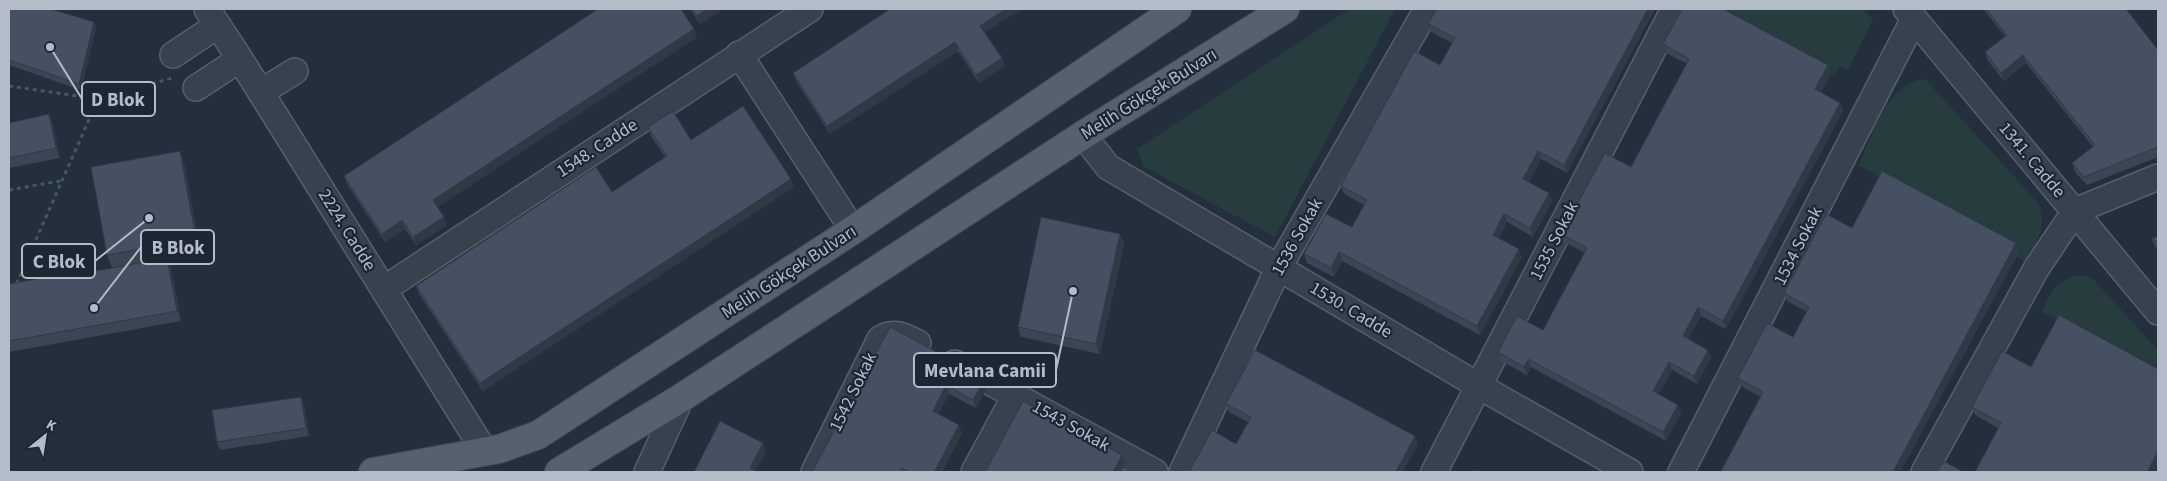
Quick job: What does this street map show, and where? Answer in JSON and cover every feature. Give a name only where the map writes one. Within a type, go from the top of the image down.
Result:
[{"type":"main road","name":"Melih Gökçek Bulvarı","points":[[373,472],[486,452],[513,445],[538,435],[853,230],[1178,9]]},
{"type":"main road","name":"Melih Gökçek Bulvarı","points":[[559,472],[681,398],[1082,135],[1285,9]]},
{"type":"street","name":"1548. Cadde","points":[[384,289],[810,9]]},
{"type":"street","name":"1536 Sokak","points":[[1182,472],[1279,267],[1427,9]]},
{"type":"street","name":"1535 Sokak","points":[[1434,472],[1674,9]]},
{"type":"street","name":"1341. Cadde","points":[[1910,14],[2158,312]]},
{"type":"street","name":"1534 Sokak","points":[[1681,472],[1910,14]]},
{"type":"street","points":[[173,55],[213,17]]},
{"type":"street","name":"2224. Cadde","points":[[213,17],[486,452]]},
{"type":"street","points":[[739,54],[853,230]]},
{"type":"street","points":[[196,88],[240,59]]},
{"type":"street","points":[[261,92],[295,71]]},
{"type":"street","name":"1530. Cadde","points":[[1082,135],[1108,167],[1479,386],[1630,472]]},
{"type":"street","points":[[1924,472],[2036,269],[2075,211],[2158,177]]},
{"type":"street","name":"1543 Sokak","points":[[880,339],[886,335],[902,335],[1155,472]]},
{"type":"street","name":"1542 Sokak","points":[[814,472],[880,339]]},
{"type":"street","points":[[974,472],[1015,396]]},
{"type":"street","points":[[646,472],[681,398]]},
{"type":"path","points":[[9,86],[98,99],[60,181],[16,285],[9,285]]},
{"type":"path","points":[[9,190],[60,181]]},
{"type":"green space","points":[[1350,9],[1395,9],[1275,237],[1143,166],[1137,149]]},
{"type":"green space","points":[[1724,9],[1864,9],[1873,20],[1848,70],[1840,66],[1834,75]]},
{"type":"green space","points":[[1920,79],[1927,81],[2038,203],[2042,220],[2040,234],[2026,262],[1858,165],[1881,115],[1889,103],[1897,93]]},
{"type":"green space","points":[[2081,275],[2092,278],[2158,350],[2158,373],[2042,312],[2048,298],[2056,287],[2066,279]]},
{"type":"building","points":[[9,9],[51,9],[94,22],[79,84],[9,60]]},
{"type":"building","points":[[598,9],[681,9],[694,29],[433,200],[444,217],[413,237],[402,220],[382,234],[344,176]]},
{"type":"building","points":[[692,9],[707,9],[697,16]]},
{"type":"building","points":[[890,9],[1006,9],[980,26],[1002,58],[976,75],[955,42],[827,126],[793,73]]},
{"type":"building","points":[[1437,9],[1648,9],[1564,165],[1538,151],[1523,179],[1549,193],[1530,228],[1504,214],[1493,235],[1519,249],[1477,326],[1339,252],[1331,268],[1304,254],[1326,214],[1352,227],[1367,200],[1341,186],[1414,51],[1440,65],[1455,38],[1428,24]]},
{"type":"building","points":[[1682,9],[1723,9],[1828,65],[1815,89],[1840,103],[1723,321],[1698,307],[1683,336],[1708,350],[1694,376],[1669,362],[1653,391],[1678,405],[1663,432],[1528,359],[1524,367],[1498,352],[1517,316],[1543,330],[1587,248],[1561,234],[1605,153],[1631,167],[1689,59],[1663,44]]},
{"type":"building","points":[[1986,9],[2126,9],[2158,50],[2158,147],[2084,177],[2072,163],[2095,145],[2023,55],[2001,73],[1985,52],[2007,35]]},
{"type":"building","points":[[743,106],[791,179],[480,383],[416,286],[596,167],[612,192],[667,156],[648,127],[673,111],[691,140]]},
{"type":"building","points":[[49,114],[56,148],[9,158],[9,123]]},
{"type":"building","points":[[180,151],[196,239],[107,255],[91,167]]},
{"type":"building","points":[[1882,171],[2016,243],[1893,472],[1721,471],[1763,392],[1738,378],[1767,323],[1793,337],[1809,307],[1784,293],[1826,214],[1852,228]]},
{"type":"building","points":[[1041,217],[1120,234],[1096,344],[1018,327]]},
{"type":"building","points":[[2158,236],[2158,242],[2152,239]]},
{"type":"building","points":[[167,258],[177,311],[9,341],[9,284],[90,269],[90,272]]},
{"type":"building","points":[[2059,315],[2158,369],[2158,451],[2147,472],[1975,472],[2001,423],[1972,407],[2002,351],[2031,367]]},
{"type":"building","points":[[890,327],[985,378],[973,400],[946,385],[933,411],[959,425],[934,472],[909,472],[902,468],[900,472],[812,472]]},
{"type":"building","points":[[1255,350],[1415,436],[1396,472],[1189,472],[1212,430],[1236,444],[1251,417],[1226,404]]},
{"type":"building","points":[[301,397],[306,428],[217,442],[212,410]]},
{"type":"building","points":[[1023,401],[1122,455],[1113,472],[985,472]]},
{"type":"building","points":[[720,421],[763,443],[750,468],[757,472],[694,472]]},
{"type":"building","points":[[1943,461],[1964,472],[1937,472]]},
{"type":"place","name":"D Blok","points":[[50,47]]},
{"type":"place","name":"C Blok","points":[[149,218]]},
{"type":"place","name":"Mevlana Camii","points":[[1073,291]]},
{"type":"place","name":"B Blok","points":[[94,308]]}]
